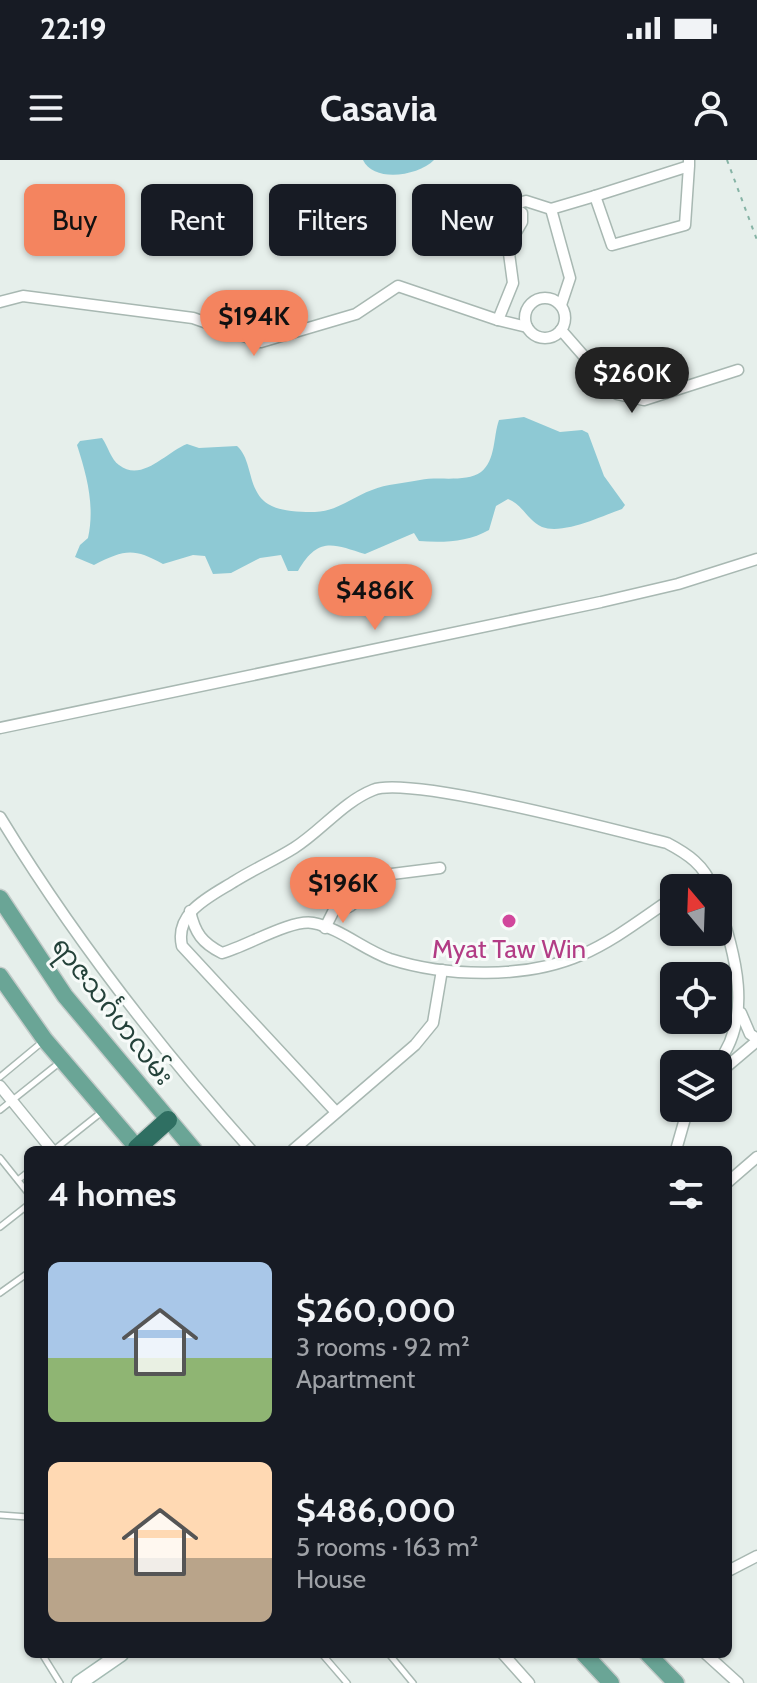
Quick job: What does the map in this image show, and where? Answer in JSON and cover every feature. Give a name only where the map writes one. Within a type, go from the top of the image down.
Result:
[{"type":"highway","points":[[141,1146],[168,1120]]},
{"type":"main road","name":"ရာဇသင်္ဂဟလမ်း","points":[[0,898],[65,996],[191,1146]]},
{"type":"main road","points":[[0,976],[45,1040],[135,1146]]},
{"type":"main road","points":[[79,1683],[115,1658]]},
{"type":"main road","points":[[588,1658],[611,1683]]},
{"type":"main road","points":[[652,1658],[676,1683]]},
{"type":"street","points":[[522,202],[551,209],[689,163],[685,225],[612,245],[595,196]]},
{"type":"street","points":[[0,302],[23,296],[193,318],[261,342],[356,314],[398,286],[527,327],[543,338],[561,330],[565,317],[561,305],[570,278],[551,209]]},
{"type":"street","points":[[498,320],[513,283],[509,256]]},
{"type":"street","points":[[527,327],[525,314],[537,299],[550,298],[561,305]]},
{"type":"street","points":[[561,330],[617,394],[644,400],[738,370]]},
{"type":"street","points":[[0,728],[601,602],[678,584],[757,559]]},
{"type":"street","points":[[336,1112],[182,946],[182,923],[190,911],[239,878],[295,848],[375,788],[396,788],[500,803],[667,843],[689,854],[707,874]]},
{"type":"street","points":[[0,817],[113,987],[173,1063],[247,1146]]},
{"type":"street","points":[[354,885],[357,895],[353,903],[343,908],[336,906],[329,897],[332,884],[343,880],[354,885],[384,875],[440,868]]},
{"type":"street","points":[[325,928],[336,906]]},
{"type":"street","points":[[190,911],[194,929],[205,944],[222,953],[256,943],[289,925],[313,923],[389,959],[442,970],[487,972],[558,963],[582,955],[660,906]]},
{"type":"street","points":[[726,1050],[735,1037],[740,1011],[737,977],[729,946]]},
{"type":"street","points":[[298,1146],[415,1045],[433,1023],[442,970]]},
{"type":"street","points":[[732,1062],[757,1040],[750,1034],[740,1011]]},
{"type":"street","points":[[0,1086],[50,1146]]},
{"type":"street","points":[[677,1146],[684,1122]]},
{"type":"street","points":[[732,1179],[757,1157]]},
{"type":"street","points":[[732,1569],[757,1556]]},
{"type":"street","points":[[507,1658],[529,1683]]},
{"type":"street","points":[[710,1658],[738,1683]]},
{"type":"lane","points":[[0,1077],[45,1040]]},
{"type":"lane","points":[[0,1110],[62,1061]]},
{"type":"lane","points":[[58,1146],[105,1110]]},
{"type":"lane","points":[[0,1158],[24,1188]]},
{"type":"lane","points":[[18,1180],[24,1175]]},
{"type":"lane","points":[[0,1227],[24,1208]]},
{"type":"lane","points":[[0,1293],[24,1276]]},
{"type":"lane","points":[[0,1515],[24,1517]]},
{"type":"lane","points":[[44,1658],[60,1683]]},
{"type":"lane","points":[[325,1658],[347,1683]]},
{"type":"lane","points":[[392,1658],[413,1683]]},
{"type":"path","points":[[727,160],[757,240]]},
{"type":"water","points":[[363,160],[434,160],[418,170],[397,175],[376,172]]},
{"type":"water","points":[[524,417],[560,432],[582,430],[588,433],[604,476],[625,505],[622,509],[582,524],[551,529],[537,524],[508,499],[496,506],[489,530],[473,537],[446,542],[419,541],[414,533],[365,554],[327,546],[312,552],[298,571],[288,571],[281,555],[260,558],[231,573],[213,574],[205,556],[193,555],[163,564],[129,552],[94,565],[75,557],[80,545],[88,538],[91,514],[87,480],[77,445],[80,441],[102,438],[116,463],[128,470],[145,468],[187,444],[199,448],[237,446],[246,459],[253,484],[268,504],[279,509],[315,512],[331,509],[383,486],[475,475],[489,461],[499,420]]},
{"type":"place","name":"Myat Taw Win","points":[[509,921]]}]
